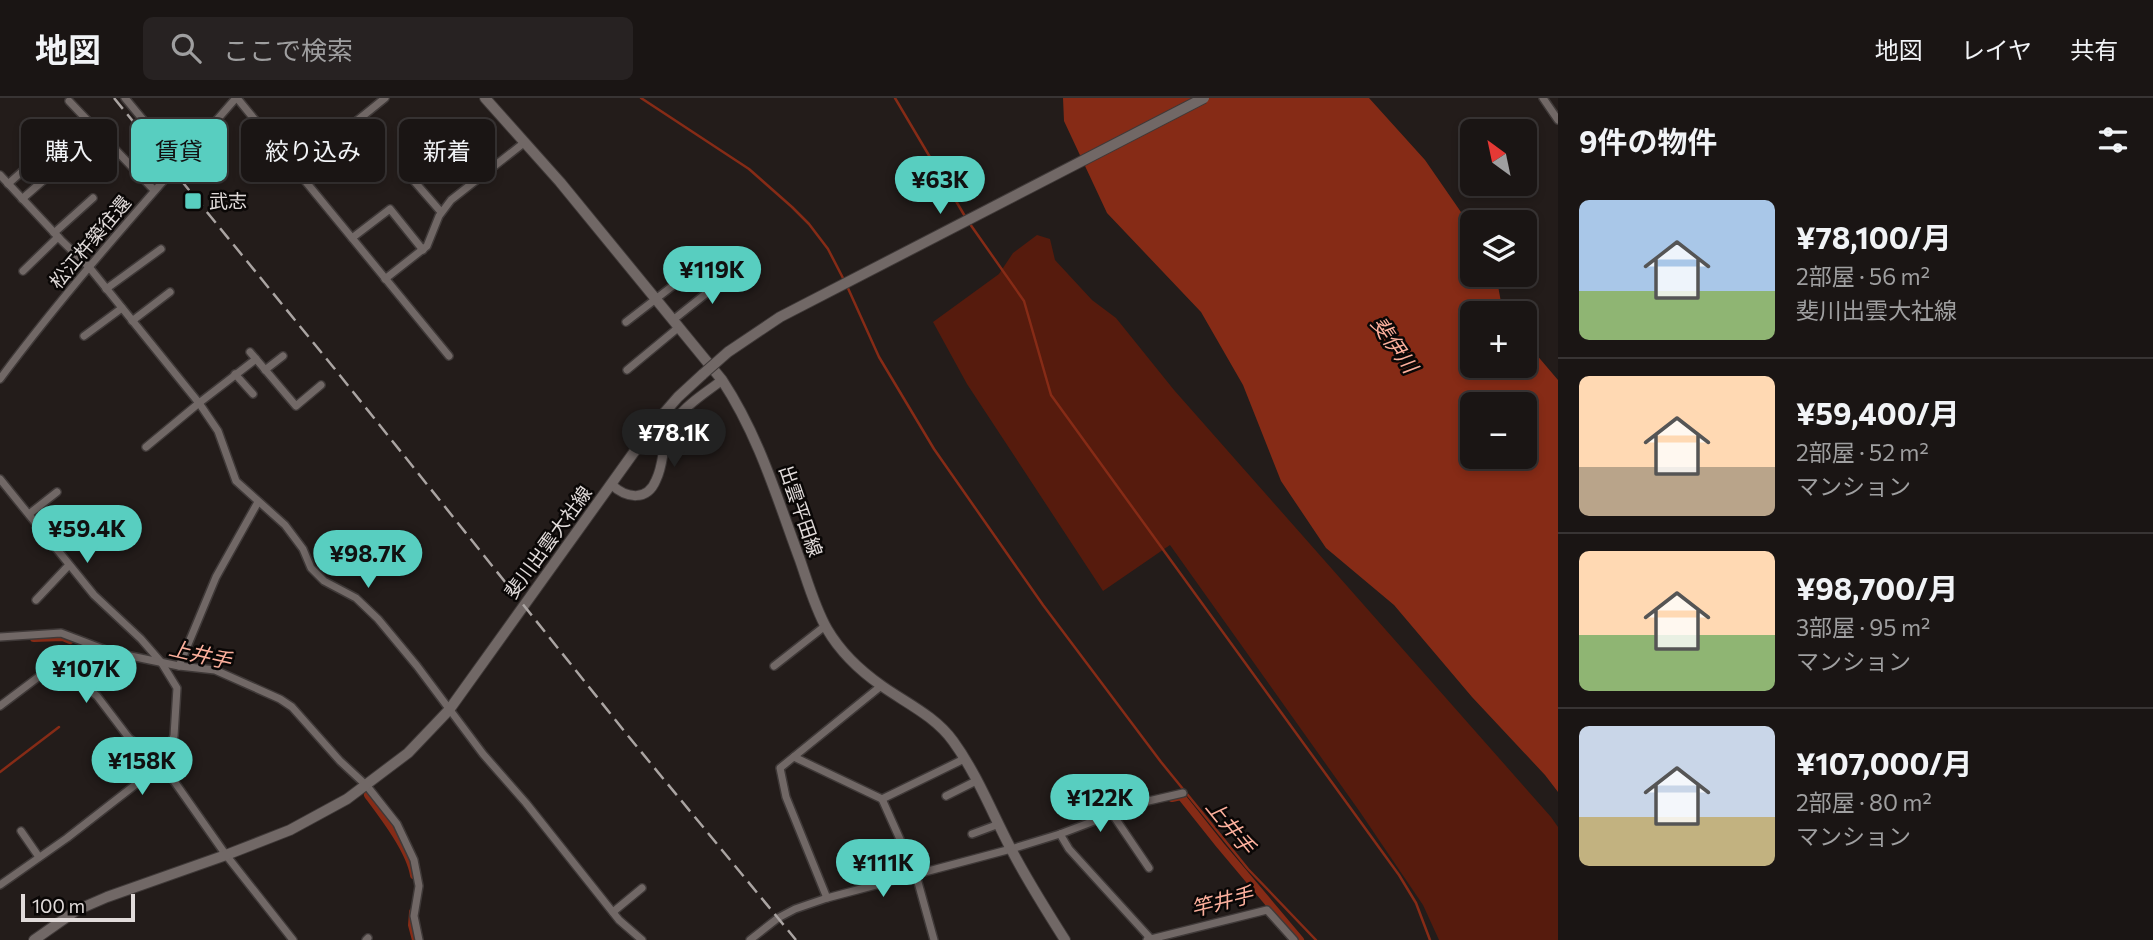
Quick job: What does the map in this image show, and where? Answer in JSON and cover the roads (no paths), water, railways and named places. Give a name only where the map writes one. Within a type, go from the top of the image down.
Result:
[{"type":"main road","name":"出雲平田線","points":[[485,98],[525,142],[722,380],[739,405],[765,460],[825,626],[838,649],[881,686],[921,711],[952,740],[1011,849],[1065,940]]},
{"type":"main road","name":"斐川出雲大社線","points":[[34,940],[87,906],[142,883],[290,830],[367,786],[408,753],[449,710],[652,427],[678,397],[752,334],[788,312],[1204,98]]},
{"type":"street","points":[[125,98],[142,119]]},
{"type":"street","points":[[236,98],[254,119]]},
{"type":"street","name":"松江杵築往還","points":[[218,119],[236,98]]},
{"type":"street","points":[[360,119],[386,98]]},
{"type":"street","points":[[1543,98],[1558,120]]},
{"type":"street","points":[[69,101],[154,190]]},
{"type":"street","points":[[386,279],[427,246],[441,212],[451,200],[525,142]]},
{"type":"street","points":[[8,184],[21,172]]},
{"type":"street","points":[[0,175],[89,267],[198,403],[218,431],[236,481],[285,525],[303,549],[311,568],[324,581],[356,598],[378,619],[418,666],[483,754],[526,803],[612,912],[642,940]]},
{"type":"street","points":[[22,199],[42,182]]},
{"type":"street","name":"松江杵築往還","points":[[0,379],[40,325],[161,182]]},
{"type":"street","points":[[306,182],[449,356]]},
{"type":"street","points":[[415,182],[441,212]]},
{"type":"street","points":[[23,271],[93,198]]},
{"type":"street","points":[[352,238],[390,209],[423,250]]},
{"type":"street","points":[[106,289],[161,249]]},
{"type":"street","points":[[627,370],[708,292],[727,269]]},
{"type":"street","points":[[626,322],[679,281]]},
{"type":"street","points":[[132,321],[170,292]]},
{"type":"street","points":[[84,336],[122,308]]},
{"type":"street","points":[[250,352],[296,406],[321,385]]},
{"type":"street","points":[[265,370],[283,356]]},
{"type":"street","points":[[146,447],[256,359]]},
{"type":"street","points":[[235,374],[253,394]]},
{"type":"street","points":[[612,485],[630,496],[648,491],[658,476],[668,433],[677,418],[722,380]]},
{"type":"street","points":[[0,479],[94,595],[141,639],[161,662],[177,688],[174,736],[162,764],[0,885]]},
{"type":"street","points":[[29,514],[57,492]]},
{"type":"street","points":[[179,666],[216,577],[258,502]]},
{"type":"street","points":[[36,600],[69,565]]},
{"type":"street","points":[[774,666],[825,626]]},
{"type":"street","points":[[0,637],[61,633],[111,652],[179,666],[215,670],[292,707],[340,761],[367,786],[397,824],[414,860],[419,886],[414,916],[419,940]]},
{"type":"street","points":[[0,706],[50,669],[62,668],[97,696],[129,738],[162,764],[226,855],[293,940]]},
{"type":"street","points":[[827,898],[786,797],[780,768],[881,686]]},
{"type":"street","points":[[794,757],[882,799],[916,875],[934,940]]},
{"type":"street","points":[[882,799],[964,759]]},
{"type":"street","points":[[121,766],[137,784]]},
{"type":"street","points":[[946,796],[976,781]]},
{"type":"street","points":[[750,940],[778,918],[827,898],[1011,849],[1060,834],[1144,802],[1183,793]]},
{"type":"street","points":[[1113,814],[1149,868]]},
{"type":"street","points":[[972,834],[999,824]]},
{"type":"street","points":[[21,831],[39,857]]},
{"type":"street","points":[[1060,834],[1069,849],[1149,939],[1267,910],[1294,940]]},
{"type":"street","points":[[612,912],[642,888]]},
{"type":"water","name":"斐伊川","points":[[1063,98],[1369,98],[1425,160],[1460,211],[1460,287],[1498,287],[1501,301],[1460,301],[1460,378],[1537,378],[1537,355],[1558,380],[1558,792],[1394,605],[1326,548],[1281,481],[1243,385],[1201,312],[1107,213],[1064,121]]},
{"type":"waterway","points":[[641,98],[749,169],[792,207],[828,249],[844,280]]},
{"type":"waterway","points":[[895,98],[966,218]]},
{"type":"waterway","points":[[970,224],[1024,301],[1051,395],[1399,875],[1416,903],[1430,940]]},
{"type":"waterway","name":"竿井手","points":[[847,286],[879,357],[934,449],[1043,605],[1161,762],[1248,869],[1316,940]]},
{"type":"waterway","name":"上井手","points":[[34,638],[63,637],[70,640]]},
{"type":"waterway","points":[[0,772],[59,727]]},
{"type":"waterway","name":"上井手","points":[[368,795],[402,844],[414,875]]},
{"type":"waterway","name":"上井手","points":[[1172,798],[1181,796],[1300,940]]},
{"type":"waterway","name":"上井手","points":[[413,912],[412,925],[416,940]]},
{"type":"railway","points":[[114,98],[796,940]]},
{"type":"place","name":"武志","points":[[193,201]]}]
